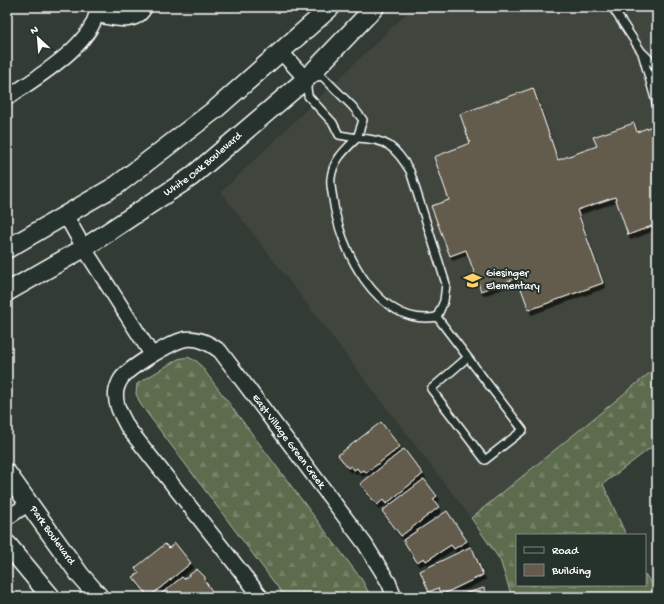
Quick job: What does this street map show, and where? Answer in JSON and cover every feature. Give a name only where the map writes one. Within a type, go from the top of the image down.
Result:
[{"type":"street","points":[[7,98],[73,51],[87,33],[97,11],[128,20],[136,18],[145,7]]},
{"type":"street","points":[[7,249],[117,185],[216,108],[331,7]]},
{"type":"street","name":"White Oak Boulevard","points":[[7,292],[84,248],[191,177],[306,79],[375,7]]},
{"type":"street","points":[[281,52],[306,79]]},
{"type":"street","points":[[66,216],[84,248],[152,356]]},
{"type":"street","name":"East Village Green Creek","points":[[261,597],[128,428],[116,406],[116,392],[121,378],[172,344],[187,339],[198,339],[220,351],[365,544],[389,583],[394,597]]},
{"type":"street","name":"Park Boulevard","points":[[7,473],[80,575],[98,597]]},
{"type":"street","points":[[7,518],[28,504]]},
{"type":"street","points":[[7,544],[51,597]]},
{"type":"lane","points":[[612,7],[641,51],[657,67]]},
{"type":"lane","points":[[641,51],[657,106]]},
{"type":"lane","points":[[437,317],[426,319],[413,317],[398,312],[381,299],[360,273],[344,243],[334,208],[331,178],[338,157],[357,138],[363,120],[354,107],[322,76],[306,79],[308,96],[333,123],[339,135],[357,138],[370,138],[388,144],[402,158],[410,171],[446,284],[444,301],[437,317]]},
{"type":"lane","points":[[437,317],[523,430],[485,460],[431,389],[467,358]]},
{"type":"shaded area","name":"Giesinger Elementary","points":[[413,7],[654,7],[657,10],[657,367],[471,518],[221,192]]},
{"type":"green space","points":[[188,357],[198,362],[362,580],[371,597],[285,597],[141,405],[136,394],[137,384],[178,359]]},
{"type":"green space","points":[[657,367],[657,443],[603,484],[626,534],[516,534],[516,586],[646,586],[646,576],[657,592],[657,597],[512,597],[500,560],[471,518]]},
{"type":"building","name":"Giesinger Elementary","points":[[533,88],[558,160],[597,146],[593,137],[634,123],[637,132],[652,126],[657,140],[657,183],[655,183],[657,188],[657,224],[628,235],[615,197],[577,210],[603,283],[529,310],[517,278],[481,291],[466,250],[450,256],[431,206],[449,200],[434,157],[470,143],[460,114]]},
{"type":"building","points":[[381,422],[400,447],[366,473],[364,470],[360,472],[357,468],[354,470],[351,466],[348,468],[338,455]]},
{"type":"building","points":[[404,449],[423,474],[386,504],[383,500],[377,505],[360,484]]},
{"type":"building","points":[[424,479],[437,496],[433,499],[439,507],[401,536],[382,511]]},
{"type":"building","points":[[447,511],[467,541],[454,549],[451,545],[426,561],[424,558],[417,562],[403,540]]},
{"type":"building","points":[[175,543],[191,563],[149,597],[133,577],[139,573],[135,568],[165,544],[169,548]]},
{"type":"building","points":[[470,547],[473,550],[483,575],[441,595],[438,588],[429,592],[420,571]]},
{"type":"building","points":[[197,569],[205,577],[205,581],[212,591],[205,597],[157,597],[182,577],[184,579]]},
{"type":"building","points":[[484,588],[487,597],[467,597],[466,593]]},
{"type":"place","name":"Giesinger Elementary","points":[[473,280]]}]
